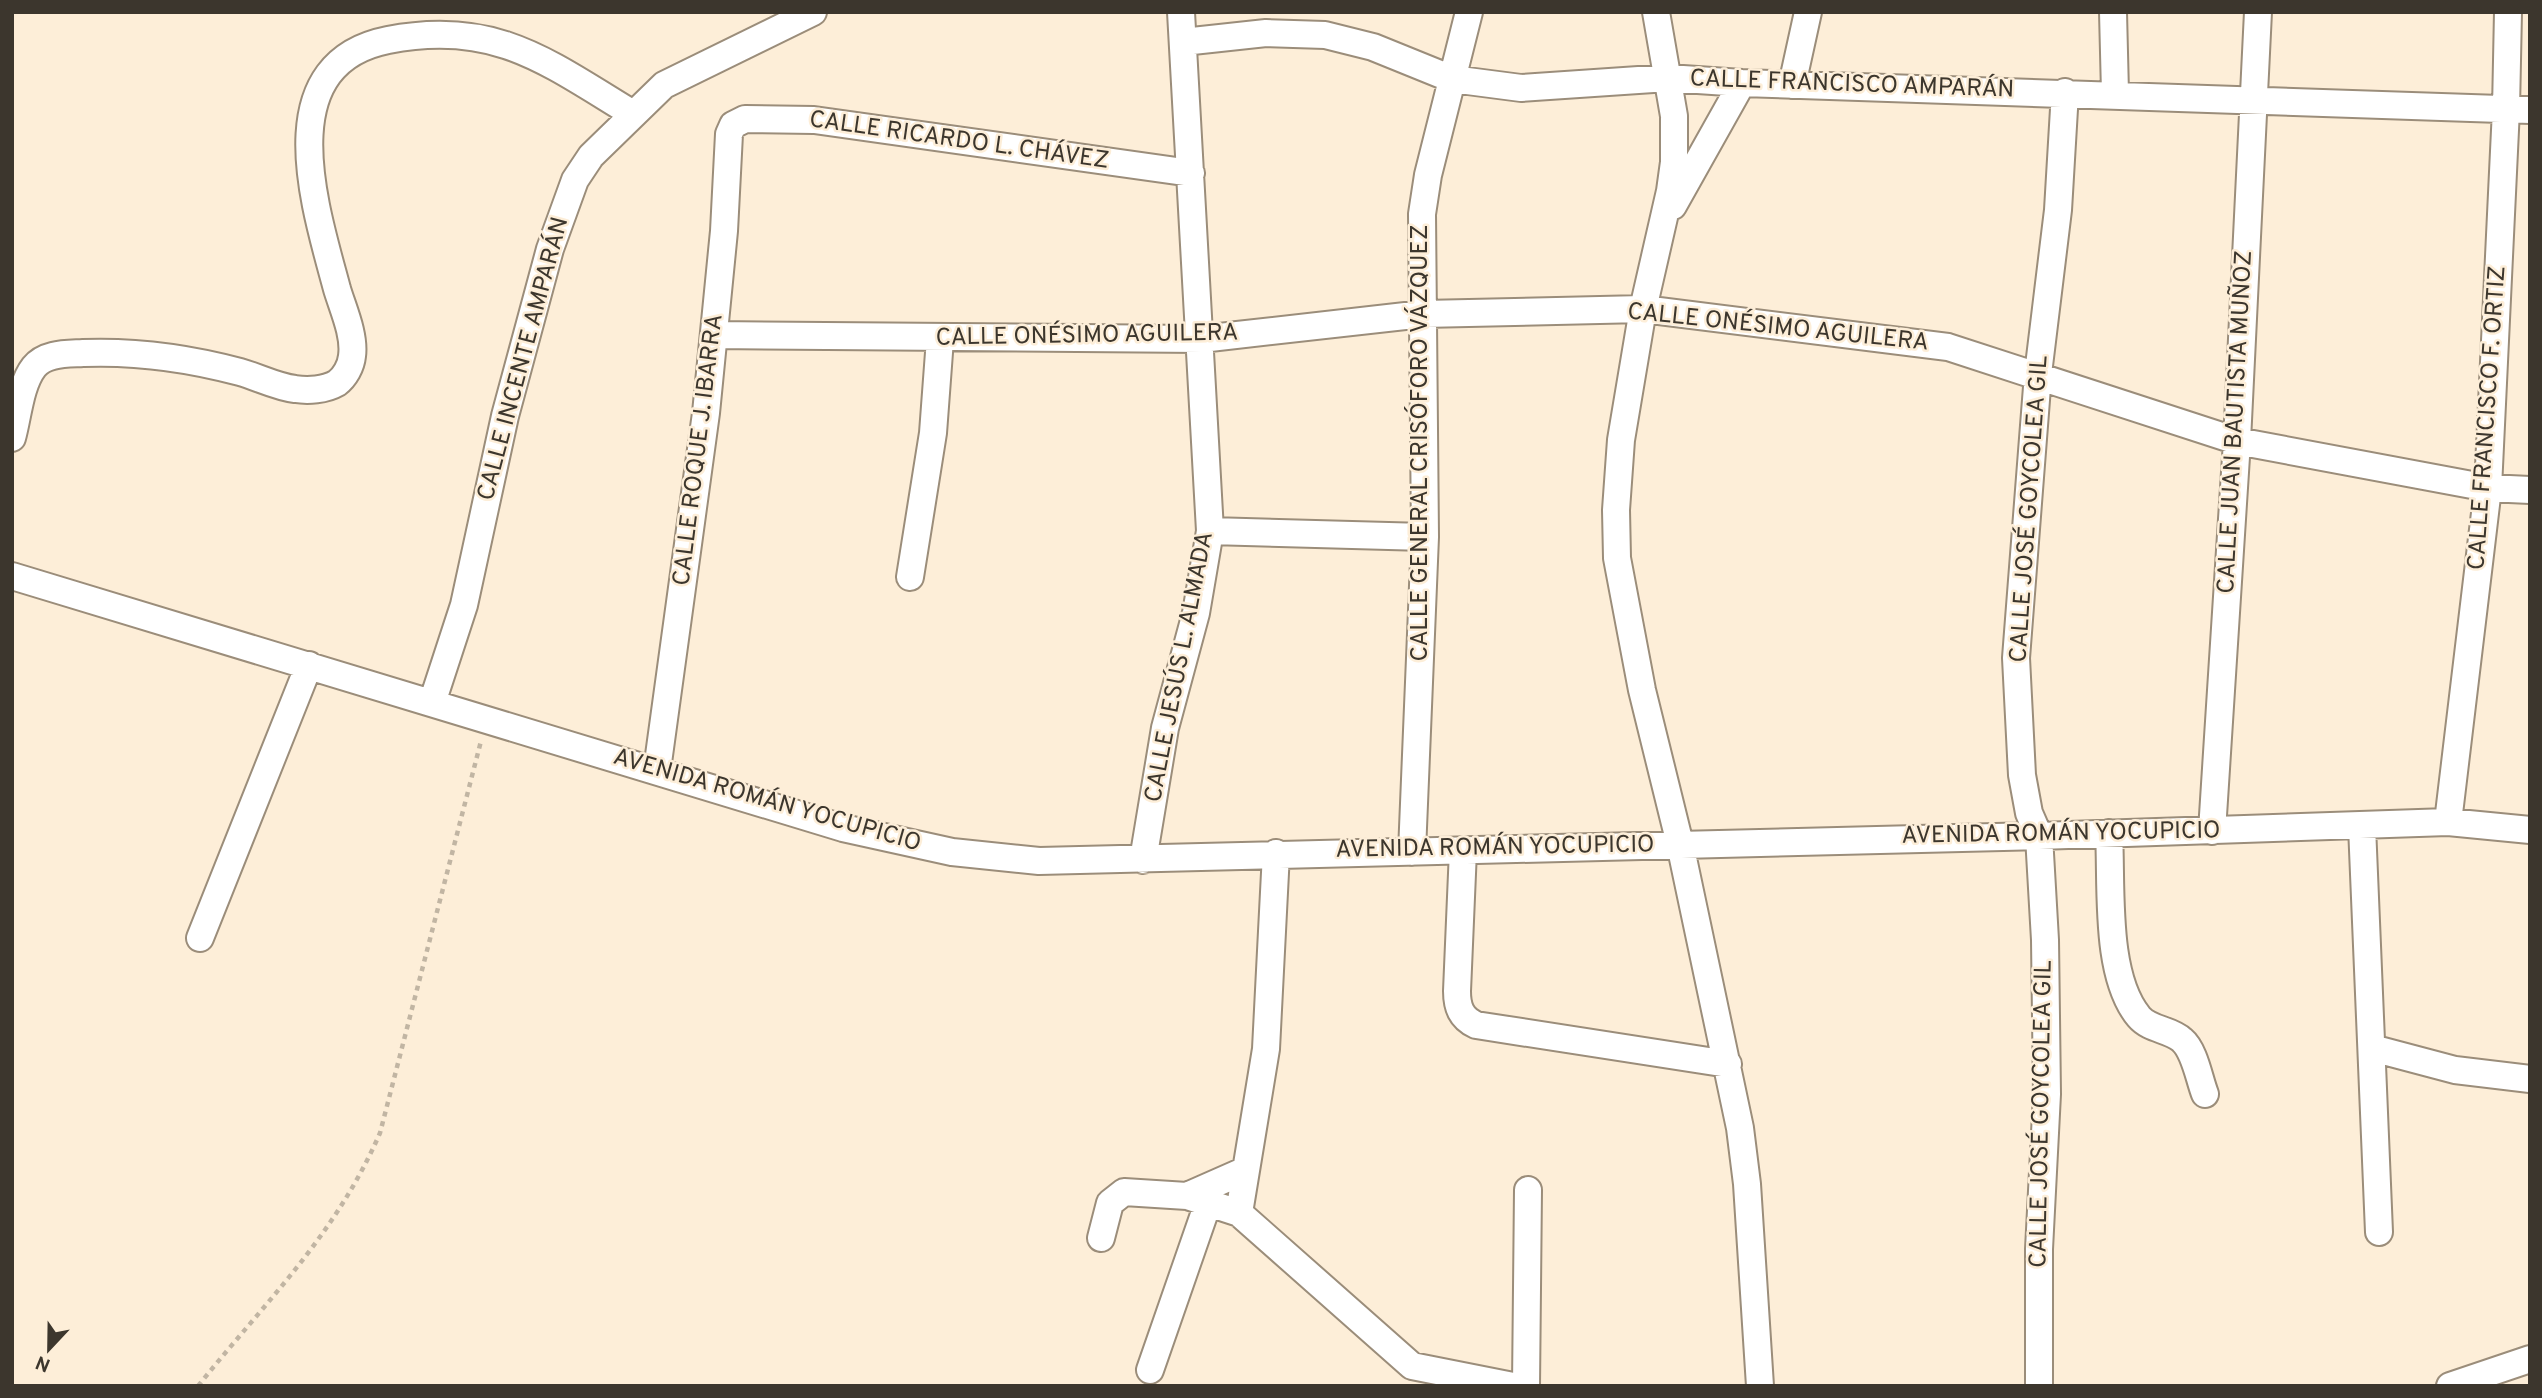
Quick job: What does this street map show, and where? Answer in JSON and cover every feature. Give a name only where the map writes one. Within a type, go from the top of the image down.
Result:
[{"type":"street","name":"CALLE INCENTE AMPARÁN","points":[[437,704],[464,605],[505,416],[565,202],[575,180],[591,156],[664,85],[813,12]]},
{"type":"street","name":"CALLE JESÚS L. ALMADA","points":[[1143,860],[1165,728],[1196,613],[1210,531],[1181,12]]},
{"type":"street","name":"CALLE GENERAL CRISÓFORO VÁZQUEZ","points":[[1412,852],[1425,537],[1422,214],[1428,175],[1469,12]]},
{"type":"street","points":[[1656,12],[1675,136],[1670,191],[1643,309],[1619,463],[1617,558],[1642,690],[1681,844],[1728,1064],[1747,1184],[1760,1386]]},
{"type":"street","points":[[1792,85],[1808,12]]},
{"type":"street","points":[[2113,12],[2115,93]]},
{"type":"street","name":"CALLE JUAN BAUTISTA MUÑOZ","points":[[2213,831],[2237,440],[2244,252],[2258,12]]},
{"type":"street","name":"CALLE FRANCISCO F. ORTIZ","points":[[2448,822],[2488,488],[2518,109],[2508,12]]},
{"type":"street","name":"CALLE FRANCISCO AMPARÁN","points":[[1183,42],[1266,33],[1325,35],[1373,47],[1452,79],[1551,88],[1668,78],[1792,85],[2115,93],[2518,109]]},
{"type":"street","points":[[12,438],[33,368],[43,359],[61,354],[138,352],[208,365],[293,389],[316,390],[326,387],[336,383],[348,371],[351,344],[320,226],[307,141],[321,88],[336,67],[359,51],[384,41],[407,37],[461,36],[504,42],[543,60],[634,114]]},
{"type":"street","points":[[1662,226],[1742,83]]},
{"type":"street","name":"CALLE JOSÉ GOYCOLEA GIL","points":[[2039,1386],[2039,1249],[2047,1094],[2045,940],[2039,836],[2029,813],[2022,775],[2016,658],[2038,374],[2056,223],[2065,92]]},
{"type":"street","name":"CALLE RICARDO L. CHÁVEZ","points":[[730,129],[746,119],[814,120],[1191,173]]},
{"type":"street","name":"CALLE ROQUE J. IBARRA","points":[[657,770],[714,335],[730,129]]},
{"type":"street","name":"CALLE ONÉSIMO AGUILERA","points":[[714,335],[940,339],[1201,339],[1423,314],[1643,309],[1948,347],[2237,440],[2488,488],[2530,490]]},
{"type":"street","points":[[910,577],[933,433],[940,339]]},
{"type":"street","points":[[1210,531],[1425,537]]},
{"type":"street","name":"AVENIDA ROMÁN YOCUPICIO","points":[[12,576],[843,828],[915,846],[994,858],[1143,860],[1276,853],[2039,836],[2448,822],[2530,830]]},
{"type":"street","points":[[200,938],[309,665]]},
{"type":"street","points":[[2362,826],[2379,1232]]},
{"type":"street","points":[[2109,833],[2115,953],[2121,983],[2140,1019],[2176,1036],[2186,1044],[2205,1094]]},
{"type":"street","points":[[1463,850],[1457,1002],[1466,1020],[1476,1026],[1728,1064]]},
{"type":"street","points":[[1239,1213],[1266,1049],[1276,853]]},
{"type":"street","points":[[2372,1048],[2455,1070],[2530,1079]]},
{"type":"street","points":[[1150,1370],[1197,1199],[1246,1170]]},
{"type":"street","points":[[1526,1386],[1528,1190]]},
{"type":"street","points":[[1101,1238],[1110,1203],[1119,1193],[1197,1199],[1239,1213],[1412,1366],[1513,1386]]},
{"type":"street","points":[[2450,1386],[2530,1359]]},
{"type":"path","points":[[198,1386],[323,1235],[360,1180],[395,1086],[483,718]]}]
